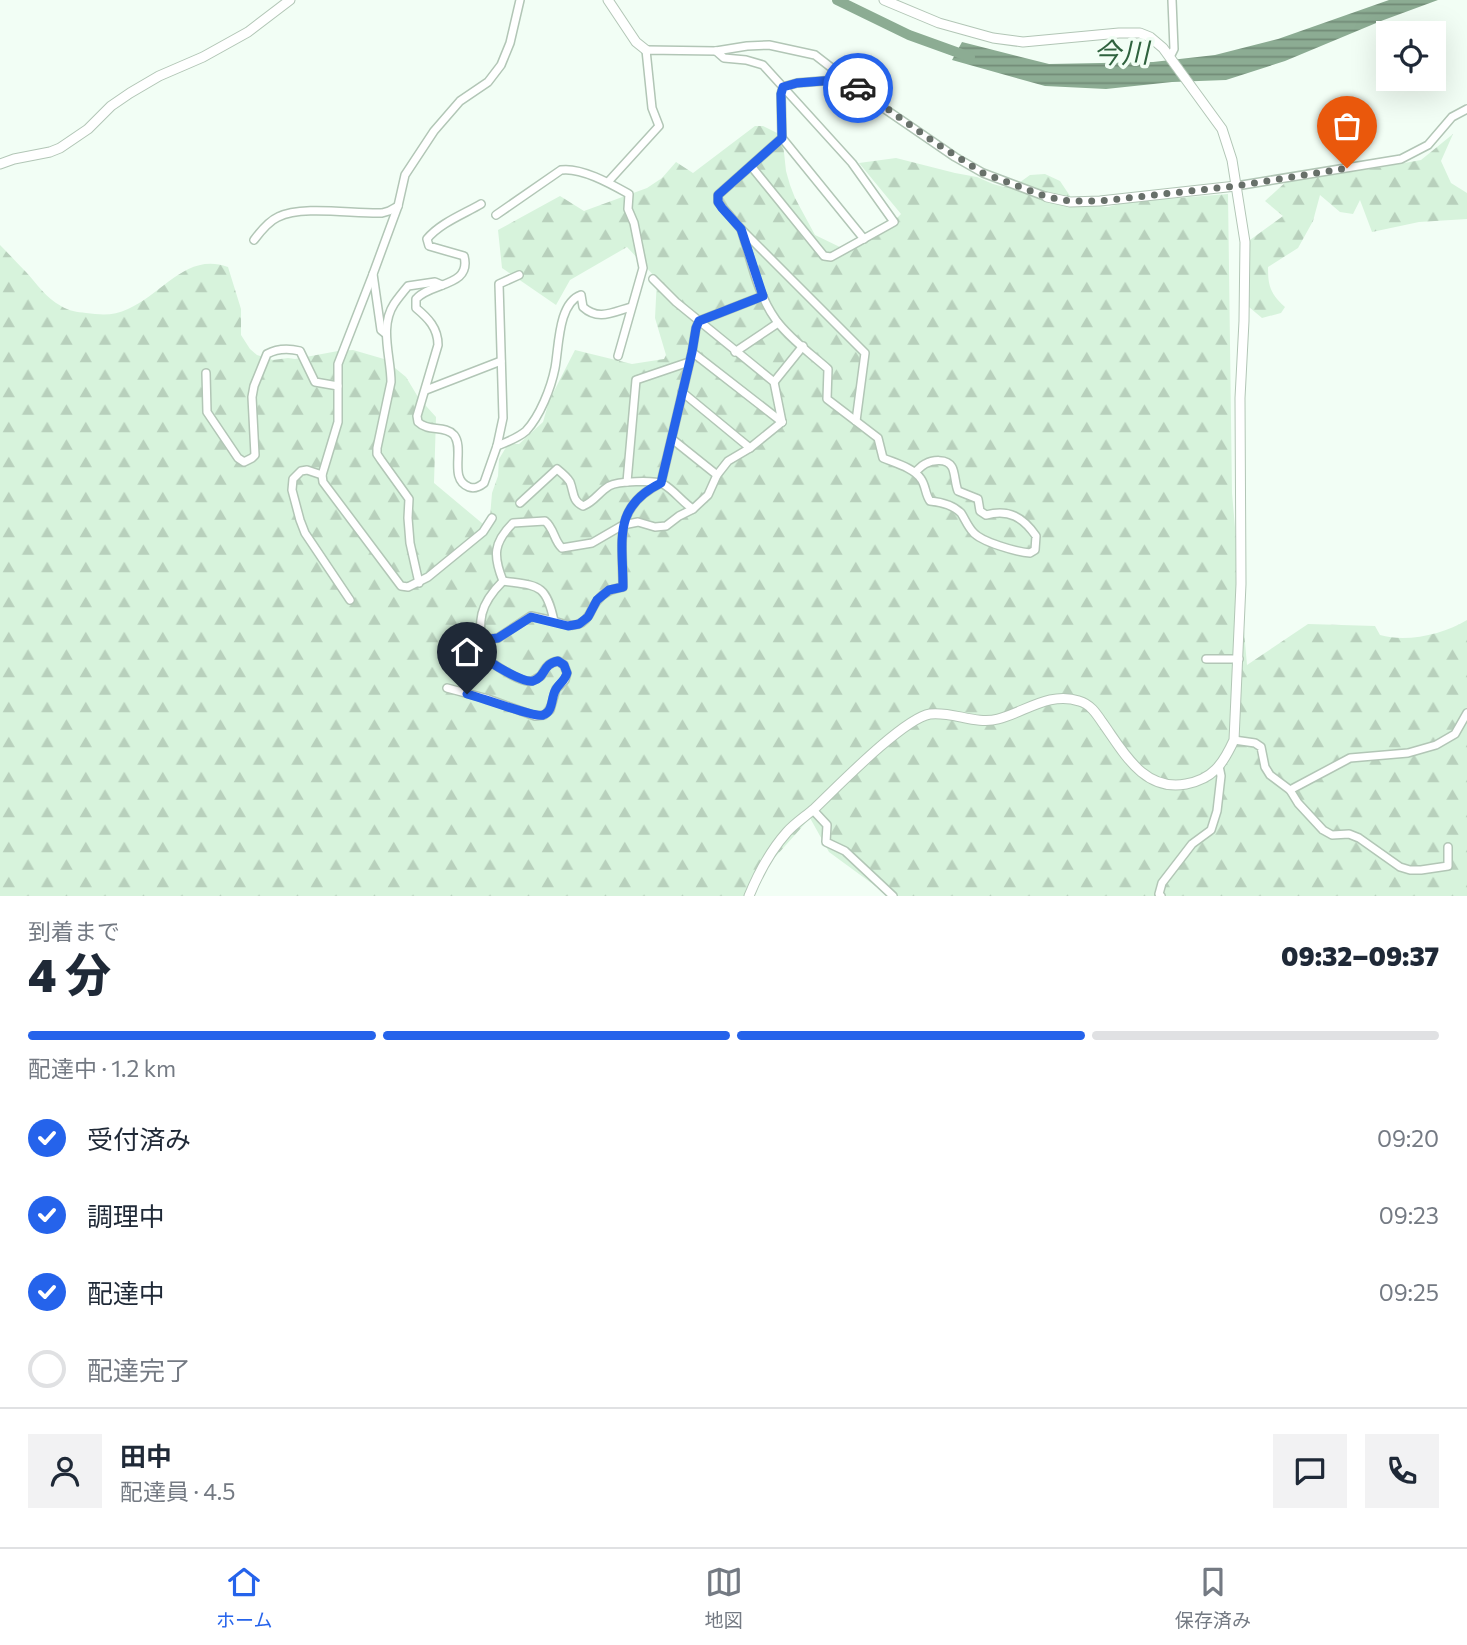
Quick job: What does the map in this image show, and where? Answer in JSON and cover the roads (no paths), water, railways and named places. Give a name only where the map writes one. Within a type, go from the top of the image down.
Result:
[{"type":"street","points":[[0,164],[60,148],[88,129],[110,106],[130,93],[248,32],[290,0]]},
{"type":"street","points":[[492,518],[483,532],[419,583],[408,587],[401,586],[330,492],[322,475],[338,422],[338,365],[398,205],[405,175],[433,131],[460,101],[488,82],[501,65],[510,43],[520,0]]},
{"type":"street","points":[[608,0],[636,42],[646,50],[716,51],[769,45],[814,55],[883,107],[983,173],[1047,197],[1070,201],[1100,201],[1236,186],[1401,159],[1428,145],[1452,117],[1467,109]]},
{"type":"street","points":[[749,896],[787,833],[870,755],[911,723],[928,714],[990,721],[1055,698],[1081,701],[1091,707],[1143,775],[1154,781],[1181,785],[1209,776],[1227,755],[1234,740],[1241,584],[1240,398],[1244,242],[1232,160],[1222,129],[1170,57],[1156,41],[1140,33],[1023,42],[993,38],[939,23],[884,0]]},
{"type":"street","points":[[1170,57],[1174,49],[1172,0]]},
{"type":"street","points":[[608,182],[659,126],[652,108],[646,50]]},
{"type":"street","points":[[716,51],[724,58],[763,65],[852,163],[894,222],[831,257],[824,256],[751,166]]},
{"type":"street","points":[[783,87],[797,83],[848,79]]},
{"type":"street","points":[[783,87],[782,138],[863,239]]},
{"type":"street","points":[[782,138],[718,195],[718,202],[741,229],[865,353],[856,421]]},
{"type":"street","points":[[496,215],[561,170],[569,169],[608,182],[629,194],[628,209],[634,223],[643,268],[618,356]]},
{"type":"street","points":[[481,204],[427,239],[429,246],[460,254],[466,259],[466,265],[461,277],[422,293],[416,299],[416,308],[430,321],[438,336],[438,345],[417,416],[418,422],[427,428],[450,432],[456,437],[460,480],[472,488],[484,483],[503,418],[499,284],[519,275]]},
{"type":"street","points":[[254,240],[274,218],[288,213],[382,213],[398,205]]},
{"type":"street","points":[[741,229],[763,296],[778,323],[828,369],[827,399],[878,438],[883,458],[915,472],[930,501],[942,502],[959,511],[974,534],[1023,553],[1030,554],[1035,550],[1036,536],[1025,522],[1001,511],[986,514],[980,511],[978,499],[958,491],[950,464],[941,460],[925,464],[915,472]]},
{"type":"street","points":[[373,274],[381,330],[386,334]]},
{"type":"street","points":[[653,279],[735,352],[774,382],[782,422]]},
{"type":"street","points":[[419,583],[410,543],[409,499],[377,454],[377,448],[391,382],[386,334],[392,306],[408,286],[435,282],[442,285]]},
{"type":"street","points":[[497,446],[526,430],[544,403],[555,369],[559,334],[572,300],[580,295],[583,307],[595,315],[631,307]]},
{"type":"street","points":[[481,640],[498,638],[531,617],[568,626],[579,624],[588,617],[597,600],[609,590],[623,587],[623,525],[634,502],[661,483],[699,321],[763,296]]},
{"type":"street","points":[[735,352],[778,323]]},
{"type":"street","points":[[774,382],[803,346]]},
{"type":"street","points":[[206,373],[207,412],[238,458],[244,462],[255,455],[251,397],[267,354],[275,350],[300,351],[314,382],[338,386]]},
{"type":"street","points":[[692,352],[782,422]]},
{"type":"street","points":[[426,390],[501,361]]},
{"type":"street","points":[[626,482],[636,380],[689,362]]},
{"type":"street","points":[[682,392],[750,448]]},
{"type":"street","points":[[503,581],[495,553],[513,523],[545,521],[562,548],[592,543],[623,525],[638,522],[666,527],[708,495],[727,461],[750,448],[782,422]]},
{"type":"street","points":[[672,439],[717,475]]},
{"type":"street","points":[[520,503],[557,469],[569,479],[573,496],[577,503],[583,506],[591,503],[605,488],[626,482],[661,483],[693,509]]},
{"type":"street","points":[[322,475],[307,470],[301,471],[293,479],[292,490],[305,533],[350,600]]},
{"type":"street","points":[[503,581],[535,585],[550,604],[554,621]]},
{"type":"street","points":[[447,688],[535,716],[544,715],[550,710],[556,689],[565,680],[567,673],[564,665],[558,661],[551,662],[541,676],[532,681],[524,680],[487,659],[482,653],[481,612],[485,601],[503,581]]},
{"type":"street","points":[[1206,659],[1239,659]]},
{"type":"street","points":[[1290,790],[1350,758],[1408,753],[1436,745],[1455,734],[1467,713]]},
{"type":"street","points":[[1234,740],[1255,743],[1261,747],[1265,767],[1270,775],[1290,790],[1310,818],[1332,835],[1349,834],[1359,838],[1400,867],[1410,870],[1448,866],[1448,847]]},
{"type":"street","points":[[1161,896],[1159,894],[1162,883],[1176,864],[1192,844],[1211,830],[1217,811],[1221,775],[1219,766]]},
{"type":"street","points":[[813,810],[827,825],[826,842],[845,851],[893,896]]},
{"type":"waterway","name":"今川","points":[[837,0],[909,35],[970,57]]}]
